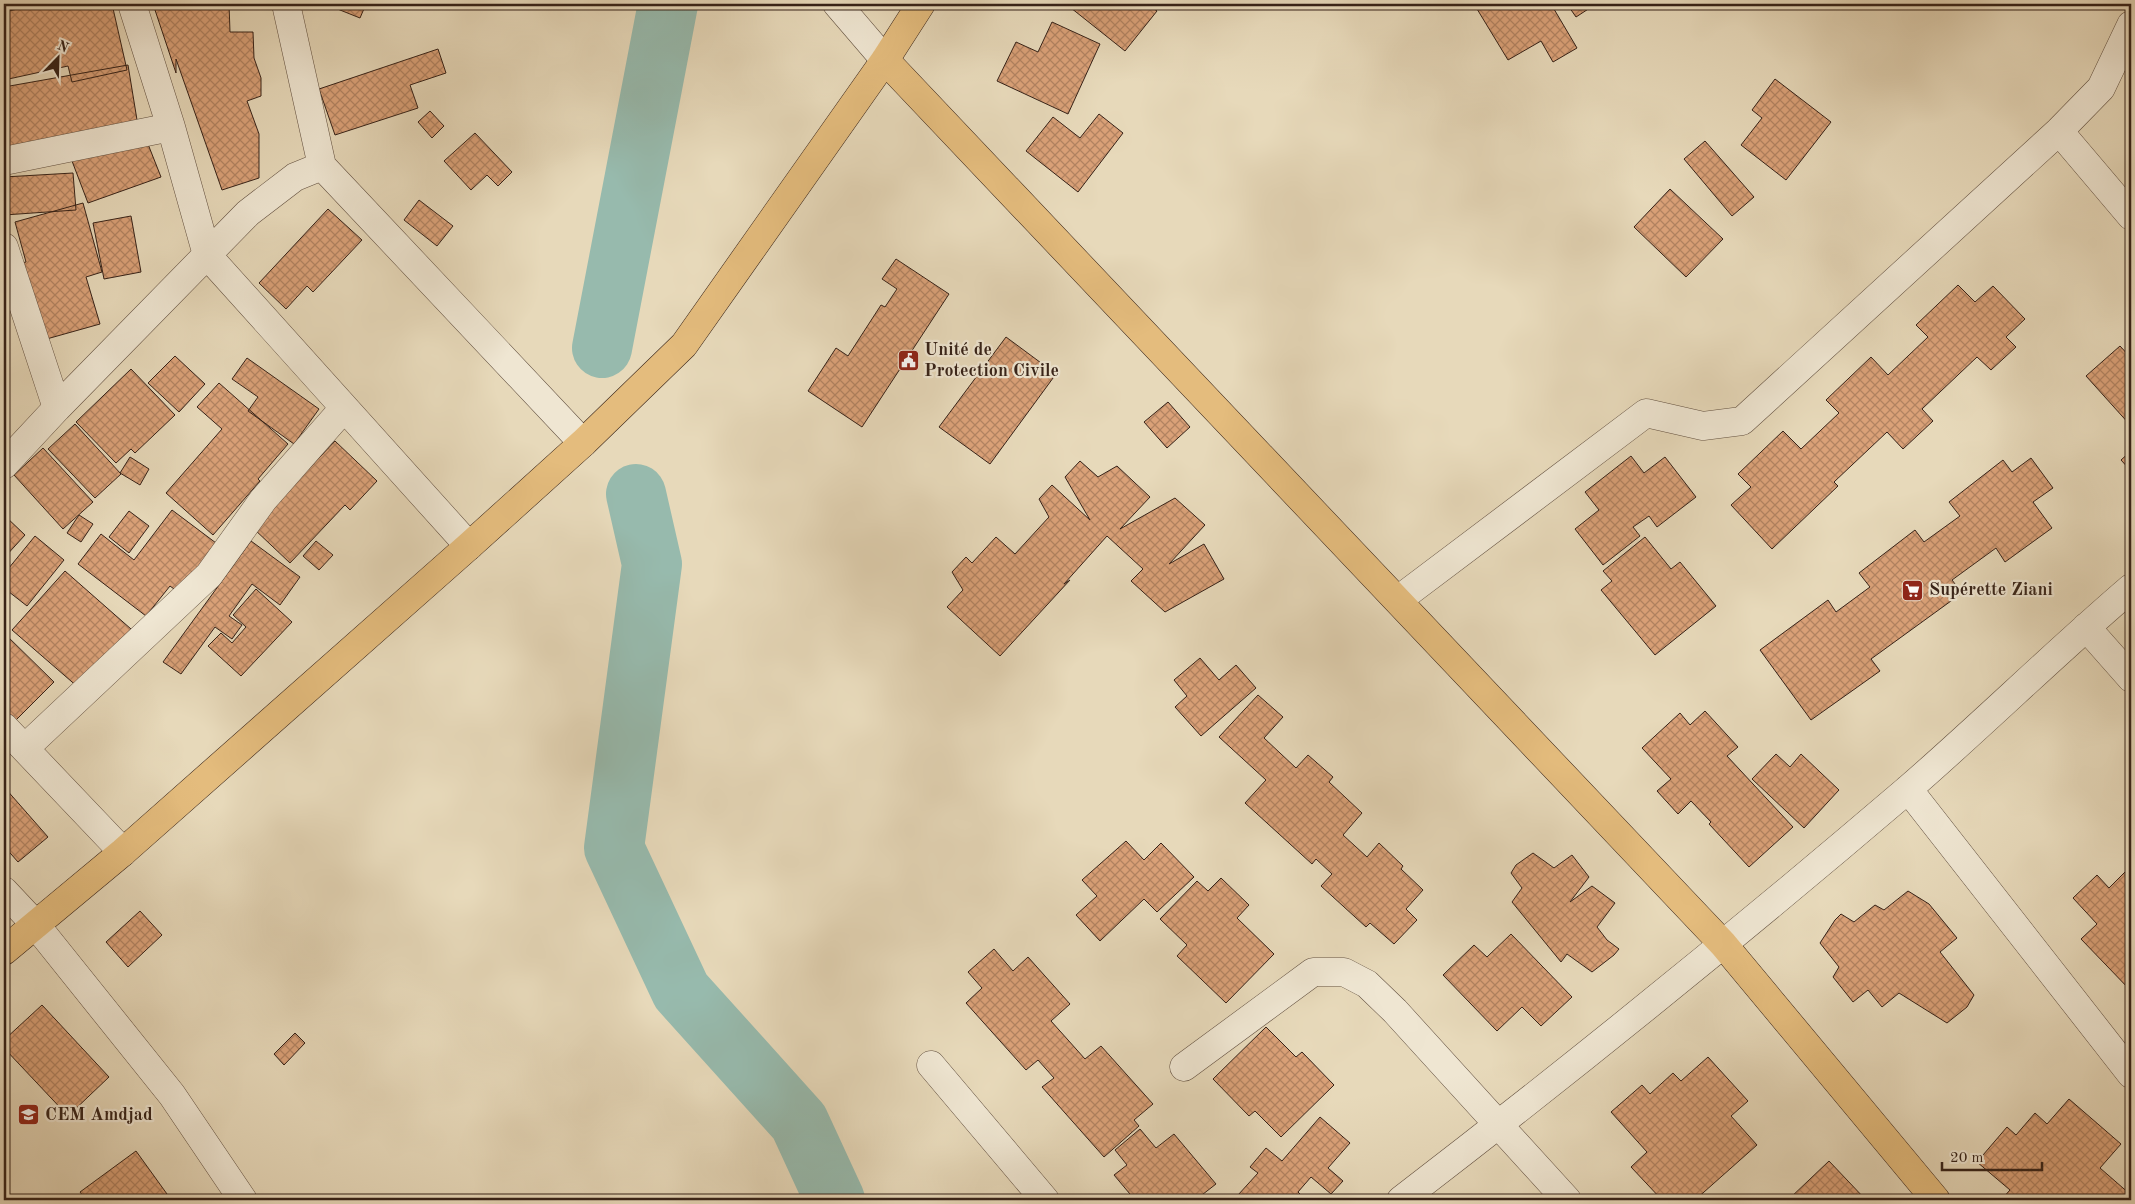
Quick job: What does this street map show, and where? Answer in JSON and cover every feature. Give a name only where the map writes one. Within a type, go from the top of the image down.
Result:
[{"type":"main road","points":[[4,951],[123,852],[469,546],[582,443],[684,344],[884,60],[921,4]]},
{"type":"main road","points":[[884,60],[1723,944],[1936,1200]]},
{"type":"street","points":[[132,4],[172,127],[207,255],[469,546]]},
{"type":"street","points":[[286,4],[322,166],[582,443]]},
{"type":"street","points":[[837,4],[884,60]]},
{"type":"street","points":[[1398,600],[1646,413],[1703,426],[1742,421],[2059,131],[2101,88],[2131,25]]},
{"type":"street","points":[[4,161],[172,127]]},
{"type":"street","points":[[2059,131],[2131,216]]},
{"type":"street","points":[[4,465],[57,408],[248,213],[295,177],[322,166]]},
{"type":"street","points":[[4,247],[57,408]]},
{"type":"street","points":[[25,748],[209,574],[263,500],[344,408]]},
{"type":"street","points":[[1401,1200],[1499,1125],[1723,944],[1908,789],[2131,588]]},
{"type":"street","points":[[2086,627],[2131,678]]},
{"type":"street","points":[[4,727],[123,852]]},
{"type":"street","points":[[1908,789],[2130,1071]]},
{"type":"street","points":[[4,891],[35,924],[172,1095],[243,1200]]},
{"type":"street","points":[[1184,1067],[1313,972],[1344,972],[1367,984],[1567,1200]]},
{"type":"street","points":[[931,1065],[1045,1200]]},
{"type":"building","points":[[41,4],[112,4],[127,70],[72,82],[68,66],[4,80],[4,12]]},
{"type":"building","points":[[153,4],[229,4],[230,32],[253,32],[254,58],[261,78],[261,96],[247,101],[259,134],[259,178],[222,190],[176,59],[176,73]]},
{"type":"building","points":[[325,4],[366,4],[360,18]]},
{"type":"building","points":[[1066,4],[1147,4],[1157,11],[1125,51]]},
{"type":"building","points":[[1474,4],[1551,4],[1577,48],[1553,62],[1541,41],[1508,60]]},
{"type":"building","points":[[1567,4],[1596,4],[1576,17]]},
{"type":"building","points":[[1052,22],[1100,44],[1068,114],[997,81],[1016,42],[1038,52]]},
{"type":"building","points":[[438,49],[446,73],[410,85],[418,108],[335,135],[319,89]]},
{"type":"building","points":[[128,65],[138,126],[4,150],[4,87]]},
{"type":"building","points":[[1775,79],[1831,122],[1786,180],[1741,145],[1762,118],[1752,110]]},
{"type":"building","points":[[430,111],[444,126],[432,138],[418,122]]},
{"type":"building","points":[[1099,114],[1123,133],[1078,192],[1026,151],[1053,117],[1080,138]]},
{"type":"building","points":[[475,133],[512,172],[498,186],[487,175],[471,190],[444,161]]},
{"type":"building","points":[[144,134],[161,177],[88,203],[72,161]]},
{"type":"building","points":[[1705,141],[1754,197],[1732,216],[1684,159]]},
{"type":"building","points":[[73,173],[76,210],[4,215],[4,177]]},
{"type":"building","points":[[1670,189],[1723,239],[1686,277],[1634,227]]},
{"type":"building","points":[[419,200],[453,226],[437,246],[404,220]]},
{"type":"building","points":[[83,203],[102,272],[86,277],[100,324],[43,340],[21,263],[26,262],[15,222]]},
{"type":"building","points":[[328,209],[362,240],[313,292],[307,286],[286,309],[259,283]]},
{"type":"building","points":[[131,216],[141,272],[104,279],[93,223]]},
{"type":"building","points":[[896,259],[949,294],[862,427],[808,391],[836,348],[848,356],[881,305],[885,307],[897,289],[882,279]]},
{"type":"building","points":[[1958,285],[1975,302],[1993,286],[2025,319],[2006,337],[2016,347],[1991,370],[1977,357],[1922,409],[1933,421],[1903,449],[1887,432],[1834,482],[1838,486],[1772,549],[1731,505],[1751,487],[1738,474],[1783,431],[1801,449],[1839,413],[1826,400],[1871,357],[1888,375],[1928,337],[1916,325]]},
{"type":"building","points":[[1006,337],[1056,374],[990,464],[939,427]]},
{"type":"building","points":[[2120,346],[2131,358],[2131,426],[2086,376]]},
{"type":"building","points":[[175,356],[205,384],[179,412],[148,383]]},
{"type":"building","points":[[247,358],[319,409],[294,444],[248,411],[258,397],[232,379]]},
{"type":"building","points":[[131,369],[175,415],[135,453],[131,449],[116,463],[76,422]]},
{"type":"building","points":[[219,383],[288,444],[258,479],[260,481],[213,535],[166,493],[222,429],[197,407]]},
{"type":"building","points":[[1168,402],[1190,427],[1167,448],[1144,422]]},
{"type":"building","points":[[75,424],[121,474],[95,498],[48,449]]},
{"type":"building","points":[[335,441],[377,481],[350,510],[345,505],[290,563],[253,528]]},
{"type":"building","points":[[43,448],[93,502],[63,529],[14,475]]},
{"type":"building","points":[[2131,451],[2131,471],[2121,460]]},
{"type":"building","points":[[1631,456],[1644,473],[1665,457],[1696,497],[1657,527],[1649,516],[1633,527],[1640,536],[1603,565],[1575,529],[1599,510],[1585,492]]},
{"type":"building","points":[[130,457],[149,469],[140,485],[120,473]]},
{"type":"building","name":"Supérette Ziani","points":[[2031,458],[2053,488],[2033,502],[2052,528],[2005,562],[1996,548],[1952,580],[1962,593],[1871,659],[1880,671],[1811,720],[1760,650],[1828,600],[1836,612],[1870,587],[1859,573],[1915,530],[1924,542],[1960,516],[1949,502],[2003,460],[2012,472]]},
{"type":"building","points":[[1080,461],[1098,477],[1117,466],[1150,497],[1120,529],[1175,498],[1205,525],[1169,564],[1204,544],[1224,579],[1165,612],[1131,581],[1143,569],[1107,536],[1064,584],[1070,580],[1000,656],[947,607],[963,590],[952,572],[966,557],[972,563],[996,537],[1015,554],[1049,517],[1039,499],[1052,485],[1090,520],[1065,477]]},
{"type":"building","points":[[172,510],[220,546],[182,595],[170,586],[146,616],[78,564],[101,534],[134,560]]},
{"type":"building","points":[[129,511],[149,526],[129,553],[109,537]]},
{"type":"building","points":[[4,515],[25,535],[4,558]]},
{"type":"building","points":[[79,515],[93,524],[81,542],[67,533]]},
{"type":"building","points":[[35,536],[64,560],[27,606],[4,588],[4,574]]},
{"type":"building","points":[[1645,537],[1671,569],[1680,562],[1716,606],[1655,655],[1601,590],[1612,581],[1603,571]]},
{"type":"building","points":[[251,541],[300,577],[280,605],[252,584],[229,616],[242,625],[232,639],[215,627],[181,674],[163,662]]},
{"type":"building","points":[[316,541],[333,555],[319,570],[303,556]]},
{"type":"building","points":[[65,571],[131,629],[79,688],[12,630]]},
{"type":"building","points":[[256,589],[292,622],[241,676],[208,646],[221,633],[232,643],[246,627],[233,615]]},
{"type":"building","points":[[4,633],[54,682],[11,725],[4,718]]},
{"type":"building","points":[[1200,658],[1219,680],[1236,665],[1256,688],[1201,736],[1175,707],[1187,696],[1174,680]]},
{"type":"building","points":[[1258,695],[1283,717],[1264,738],[1296,768],[1308,755],[1333,777],[1329,782],[1362,813],[1343,835],[1367,857],[1379,843],[1403,866],[1401,869],[1423,890],[1406,909],[1417,920],[1394,944],[1370,923],[1366,927],[1321,886],[1332,874],[1316,859],[1312,864],[1245,803],[1266,780],[1219,737]]},
{"type":"building","points":[[1705,711],[1738,747],[1727,756],[1793,827],[1749,867],[1709,824],[1711,822],[1691,801],[1678,814],[1657,791],[1671,779],[1642,748],[1680,713],[1690,725]]},
{"type":"building","points":[[1776,754],[1790,767],[1801,754],[1839,790],[1804,828],[1752,779]]},
{"type":"building","points":[[5,788],[48,837],[18,862],[4,846]]},
{"type":"building","points":[[1126,841],[1144,860],[1161,843],[1194,877],[1157,912],[1144,899],[1100,941],[1076,915],[1097,896],[1082,880]]},
{"type":"building","points":[[1533,853],[1554,868],[1572,855],[1589,877],[1570,902],[1592,886],[1615,903],[1597,927],[1607,940],[1619,949],[1592,972],[1567,954],[1561,962],[1512,902],[1522,888],[1511,873],[1516,865]]},
{"type":"building","points":[[2131,866],[2131,991],[2081,939],[2097,924],[2073,898],[2097,875],[2109,888]]},
{"type":"building","points":[[1221,878],[1249,905],[1237,918],[1274,954],[1226,1003],[1177,956],[1187,945],[1160,919],[1197,881],[1208,891]]},
{"type":"building","points":[[1908,891],[1929,904],[1957,938],[1940,952],[1974,995],[1967,1007],[1947,1023],[1899,993],[1882,1007],[1868,990],[1853,1002],[1833,977],[1839,967],[1820,943],[1841,914],[1854,922],[1875,905],[1884,910]]},
{"type":"building","points":[[140,911],[162,935],[128,967],[106,942]]},
{"type":"building","points":[[1511,934],[1572,997],[1541,1026],[1522,1007],[1497,1031],[1443,975],[1474,945],[1487,957]]},
{"type":"building","points":[[994,949],[1013,971],[1028,957],[1070,1004],[1051,1021],[1085,1059],[1101,1046],[1153,1104],[1134,1120],[1139,1126],[1104,1157],[1042,1087],[1054,1078],[1038,1060],[1026,1070],[966,1003],[982,988],[968,972]]},
{"type":"building","points":[[42,1005],[109,1077],[68,1116],[4,1048],[4,1040]]},
{"type":"building","points":[[1266,1027],[1296,1057],[1302,1052],[1334,1085],[1281,1137],[1255,1111],[1249,1116],[1213,1079]]},
{"type":"building","points":[[295,1033],[305,1043],[284,1065],[274,1054]]},
{"type":"building","points":[[1708,1057],[1748,1101],[1731,1116],[1757,1145],[1695,1200],[1662,1200],[1631,1167],[1647,1152],[1611,1112],[1642,1085],[1650,1094],[1673,1073],[1681,1081]]},
{"type":"building","points":[[2069,1099],[2121,1144],[2100,1168],[2131,1195],[2131,1200],[2001,1200],[2010,1190],[1977,1162],[2007,1127],[2016,1135],[2035,1113],[2047,1124]]},
{"type":"building","points":[[1320,1117],[1350,1143],[1328,1168],[1343,1181],[1331,1194],[1311,1177],[1298,1192],[1301,1195],[1297,1200],[1244,1200],[1238,1195],[1258,1173],[1250,1167],[1266,1148],[1282,1161]]},
{"type":"building","points":[[1140,1129],[1156,1148],[1174,1134],[1216,1184],[1198,1198],[1200,1200],[1135,1200],[1114,1175],[1127,1165],[1115,1150]]},
{"type":"building","points":[[136,1151],[167,1194],[159,1200],[86,1200],[80,1192]]},
{"type":"building","points":[[1829,1161],[1866,1200],[1789,1199]]},
{"type":"waterway","points":[[602,348],[668,4]]},
{"type":"waterway","points":[[636,494],[652,564],[614,848],[681,991],[799,1122],[835,1200]]},
{"type":"place","name":"Unité de Protection Civile","points":[[908,360]]},
{"type":"place","name":"Supérette Ziani","points":[[1913,590]]},
{"type":"place","name":"CEM Amdjad","points":[[29,1115]]}]
